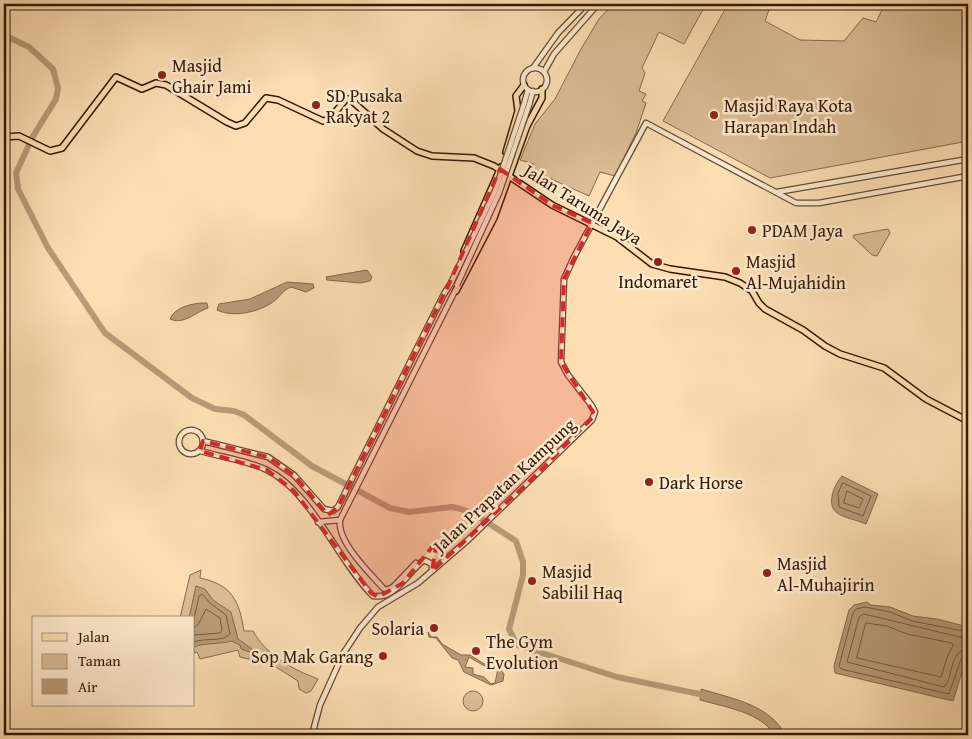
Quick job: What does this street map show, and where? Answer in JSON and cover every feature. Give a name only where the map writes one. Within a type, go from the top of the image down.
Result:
[{"type":"main road","name":"Jalan Taruma Jaya","points":[[4,136],[15,135],[50,151],[62,148],[116,77],[142,89],[156,83],[166,84],[236,126],[243,125],[266,98],[273,98],[323,121],[329,120],[346,99],[350,99],[382,129],[424,154],[474,158],[500,169],[552,205],[592,223],[622,240],[644,259],[659,267],[725,277],[740,282],[752,291],[761,306],[804,330],[825,346],[840,354],[884,368],[926,399],[968,420]]},
{"type":"main road","points":[[450,285],[500,169],[518,111],[516,96],[524,85]]},
{"type":"main road","points":[[457,288],[483,241],[510,175],[527,126],[542,98],[542,89]]},
{"type":"street","points":[[530,91],[524,85],[524,74],[533,68],[558,33],[586,4]]},
{"type":"street","points":[[530,91],[542,89],[546,83],[544,72],[554,54],[598,4]]},
{"type":"street","points":[[533,68],[544,72]]},
{"type":"street","points":[[438,566],[431,559],[421,560],[393,587],[386,590],[369,573],[342,536],[339,528],[340,520],[414,376],[493,208],[530,91]]},
{"type":"street","points":[[203,442],[268,458],[286,469],[324,509],[333,511],[340,501],[450,285],[495,192],[527,105]]},
{"type":"street","points":[[592,223],[646,123],[796,203],[819,203],[968,176]]},
{"type":"street","points":[[777,192],[968,159]]},
{"type":"street","name":"Jalan Prapatan Kampung","points":[[312,735],[320,705],[332,677],[360,628],[378,606],[418,583],[438,566],[492,518],[595,415],[592,406],[568,375],[561,362],[565,275],[592,223]]},
{"type":"street","points":[[407,369],[414,376]]},
{"type":"street","points":[[404,374],[414,376]]},
{"type":"street","points":[[194,430],[199,432],[203,442],[200,451],[195,454],[185,453],[181,449],[180,440],[186,432],[194,430]]},
{"type":"street","points":[[200,451],[259,467],[279,478],[294,491],[370,593],[378,597],[397,588],[424,560],[432,564],[432,571]]},
{"type":"street","points":[[279,478],[286,469]]},
{"type":"street","points":[[318,522],[340,520]]},
{"type":"street","points":[[360,579],[366,578],[369,573]]},
{"type":"highlighted area","points":[[500,169],[552,205],[592,223],[564,279],[561,362],[595,415],[528,483],[432,571],[437,541],[403,583],[378,597],[371,593],[294,491],[267,470],[200,451],[203,441],[268,457],[294,475],[328,515],[338,507],[448,286]]},
{"type":"green space","points":[[613,4],[706,4],[684,44],[659,32],[642,68],[645,73],[639,91],[646,94],[642,101],[646,103],[636,133],[615,176],[600,172],[589,196],[542,175],[538,179],[530,174],[534,164],[520,160],[535,124],[555,99],[599,19]]},
{"type":"green space","points":[[728,4],[771,4],[765,21],[800,40],[844,41],[863,18],[876,22],[885,4],[968,4],[968,141],[770,178],[663,121]]},
{"type":"green space","points":[[888,229],[890,233],[877,256],[872,255],[853,237],[854,235]]},
{"type":"green space","points":[[201,570],[200,578],[220,585],[227,590],[237,603],[244,631],[253,631],[265,648],[281,661],[318,679],[311,691],[306,693],[299,689],[298,681],[273,665],[240,657],[238,650],[200,659],[197,652],[195,653],[195,616],[180,616],[190,575]]},
{"type":"green space","points":[[473,691],[480,694],[483,701],[480,708],[473,711],[466,708],[463,701],[466,694]]},
{"type":"water","points":[[367,270],[372,277],[370,281],[360,283],[327,280],[326,277]]},
{"type":"water","points":[[287,282],[313,284],[314,288],[306,292],[291,287],[267,306],[246,313],[231,314],[217,310],[219,304],[250,299]]},
{"type":"water","points":[[207,303],[208,308],[180,321],[170,319],[179,309]]},
{"type":"water","points":[[842,476],[878,494],[866,524],[842,516],[833,508],[833,494]]},
{"type":"water","points":[[196,586],[205,589],[213,600],[231,612],[238,639],[258,651],[257,656],[253,656],[250,652],[241,649],[240,645],[231,641],[195,647],[195,616],[189,616]]},
{"type":"water","points":[[867,602],[871,605],[890,607],[913,616],[937,619],[968,627],[968,653],[953,701],[835,673],[834,666],[849,610],[854,605]]},
{"type":"water","points":[[428,632],[431,637],[437,637],[442,644],[461,655],[470,655],[489,667],[499,668],[504,674],[503,681],[491,685],[464,672],[458,660],[452,658],[436,638],[429,637]],"holes":[[[469,657],[488,668],[498,669],[495,683],[491,684],[484,677],[473,674],[473,668],[465,667]]]},
{"type":"water","points":[[701,689],[760,709],[770,716],[786,735],[775,735],[768,727],[751,716],[731,708],[700,700]]},
{"type":"waterway","points":[[4,35],[29,47],[53,69],[58,88],[56,99],[32,138],[16,173],[18,189],[48,248],[105,333],[192,398],[215,409],[234,411],[244,415],[312,466],[390,508],[409,512],[452,507],[461,509],[474,514],[516,541],[523,562],[523,575],[509,629],[517,645],[617,677],[709,696]]},
{"type":"place","name":"Masjid Ghair Jami","points":[[162,75]]},
{"type":"place","name":"SD Pusaka Rakyat 2","points":[[316,105]]},
{"type":"place","name":"Masjid Raya Kota Harapan Indah","points":[[714,115]]},
{"type":"place","name":"PDAM Jaya","points":[[752,230]]},
{"type":"place","name":"Indomaret","points":[[658,262]]},
{"type":"place","name":"Masjid Al-Mujahidin","points":[[736,271]]},
{"type":"place","name":"Dark Horse","points":[[649,482]]},
{"type":"place","name":"Masjid Al-Muhajirin","points":[[767,573]]},
{"type":"place","name":"Masjid Sabilil Haq","points":[[532,581]]},
{"type":"place","name":"Solaria","points":[[434,628]]},
{"type":"place","name":"The Gym Evolution","points":[[476,651]]},
{"type":"place","name":"Sop Mak Garang","points":[[383,656]]}]
